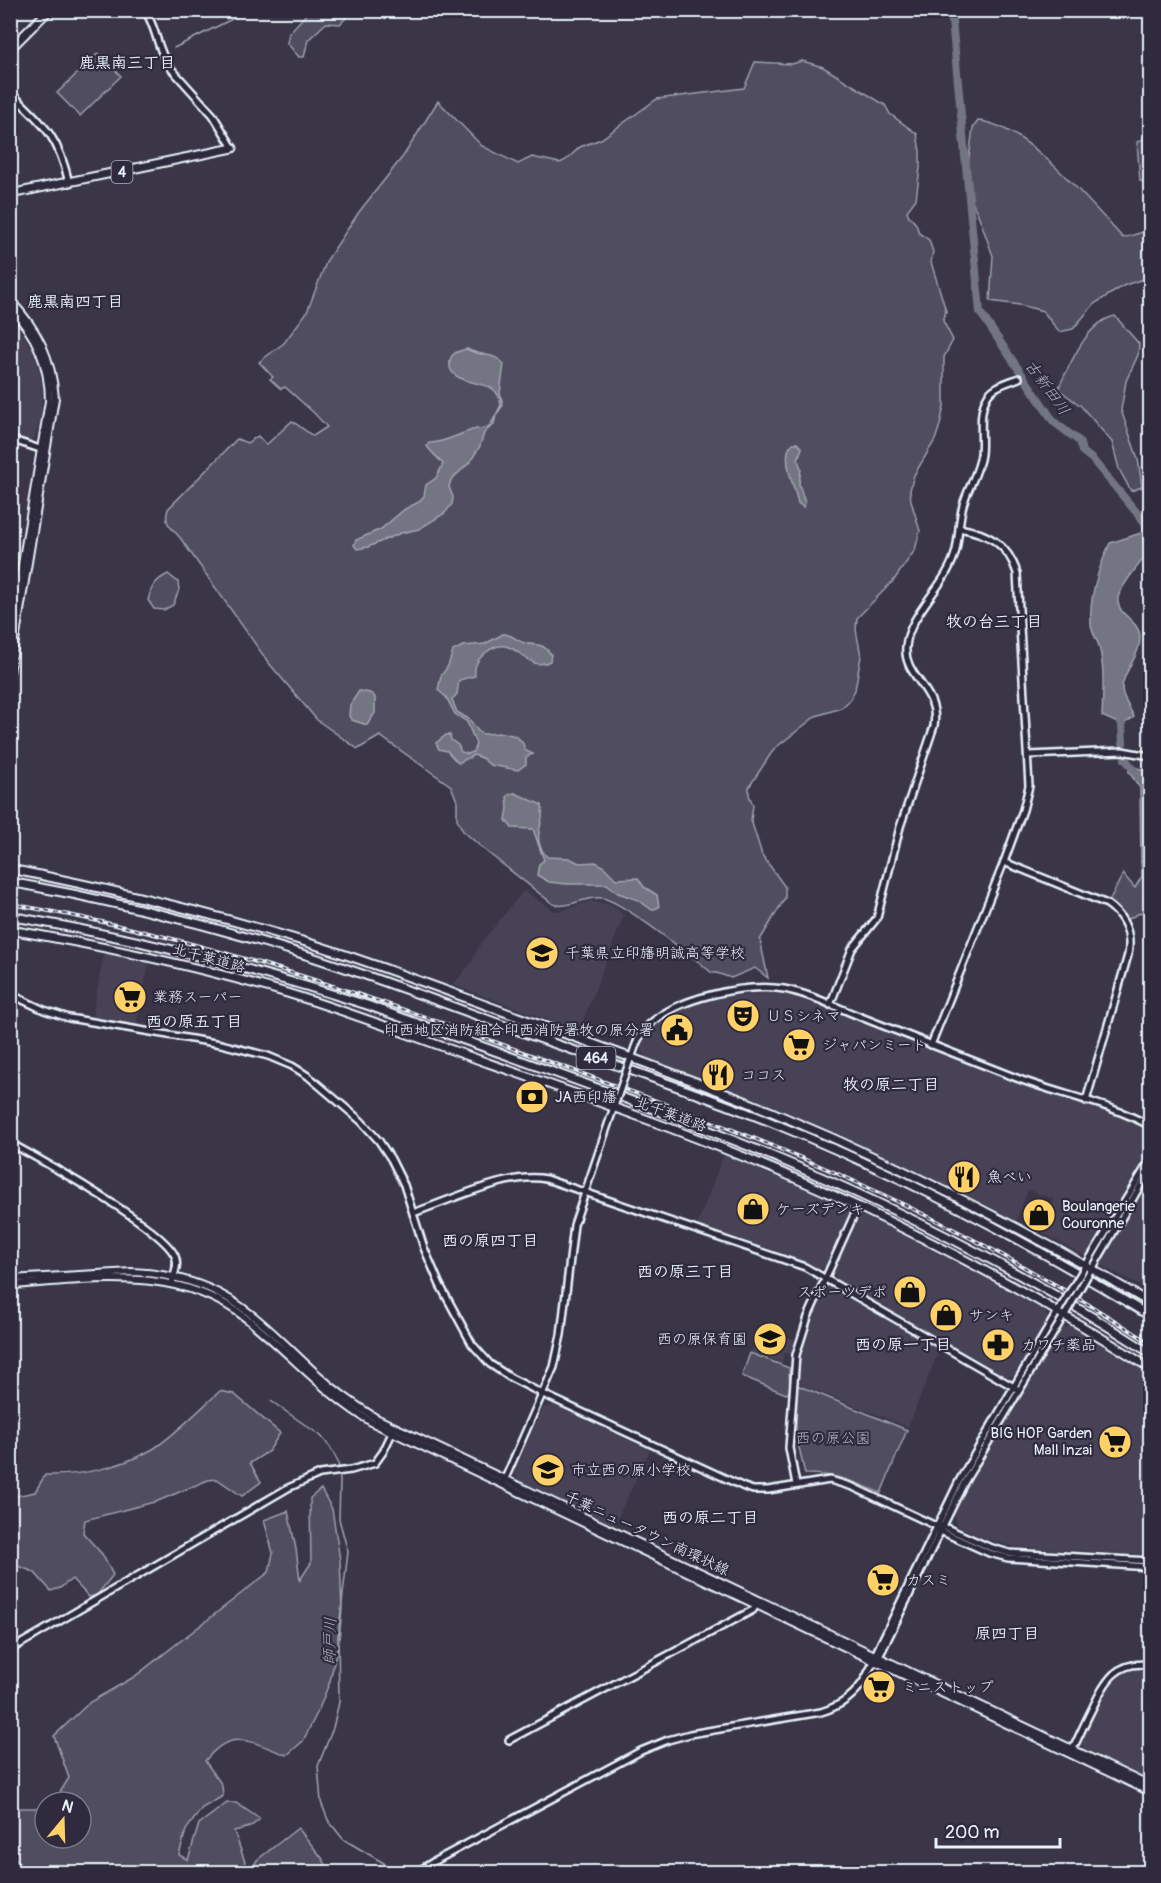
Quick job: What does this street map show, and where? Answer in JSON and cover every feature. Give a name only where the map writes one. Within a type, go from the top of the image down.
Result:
[{"type":"main road","points":[[10,50],[49,10]]},
{"type":"main road","name":"4","points":[[10,194],[232,148]]},
{"type":"main road","points":[[10,300],[36,330],[45,348],[51,368],[55,405],[10,637]]},
{"type":"main road","points":[[10,308],[34,339],[47,374],[49,401],[45,451],[10,672]]},
{"type":"main road","name":"464","points":[[10,869],[178,906],[311,944],[631,1059],[773,1113],[882,1161],[1088,1268],[1150,1303]]},
{"type":"main road","name":"北千葉道路","points":[[10,882],[79,894],[178,918],[308,956],[768,1121],[895,1177],[980,1218],[1073,1269],[1150,1316]]},
{"type":"main road","name":"北千葉道路","points":[[10,916],[173,949],[316,989],[686,1121],[785,1162],[916,1222],[1012,1272],[1150,1353]]},
{"type":"main road","name":"北千葉道路","points":[[10,930],[154,957],[288,994],[615,1106],[723,1148],[858,1206],[1062,1312],[1150,1368]]},
{"type":"main road","name":"千葉ニュータウン南環状線","points":[[10,1279],[132,1272],[210,1289],[238,1305],[341,1394],[393,1430],[875,1657],[1150,1792]]},
{"type":"main road","name":"千葉ニュータウン南環状線","points":[[10,1285],[133,1278],[173,1280]]},
{"type":"main road","name":"千葉ニュータウン南環状線","points":[[503,1482],[756,1605],[875,1657]]},
{"type":"main road","name":"千葉ニュータウン南環状線","points":[[1072,1752],[1150,1786]]},
{"type":"street","points":[[144,10],[152,23],[162,55],[168,65],[213,115],[232,148]]},
{"type":"street","points":[[10,92],[55,139],[64,159],[69,183]]},
{"type":"street","points":[[830,1005],[852,949],[877,918],[900,827],[934,726],[934,706],[928,692],[908,663],[906,648],[913,626],[951,564],[963,506],[981,454],[982,417],[986,398],[997,387],[1019,378]]},
{"type":"street","points":[[10,439],[45,451]]},
{"type":"street","points":[[931,1045],[1004,862],[1025,805],[1029,786],[1018,580],[1015,566],[1003,547],[991,538],[980,532],[959,528]]},
{"type":"street","points":[[1029,755],[1122,751],[1150,756]]},
{"type":"street","points":[[1004,862],[1107,904],[1119,915],[1126,926],[1129,942],[1128,955],[1086,1101]]},
{"type":"street","points":[[503,1482],[543,1394],[560,1344],[574,1225],[638,1039],[652,1022],[683,1004],[700,997],[757,988],[778,988],[830,1005],[1022,1081],[1127,1114],[1150,1126]]},
{"type":"street","points":[[10,993],[44,1010],[69,1018],[221,1044],[268,1056],[292,1066],[317,1083],[371,1132],[398,1171],[432,1267],[472,1344],[499,1371],[543,1394],[753,1490],[768,1490],[825,1480],[837,1481],[989,1553],[1015,1559],[1150,1567]]},
{"type":"street","points":[[10,1143],[67,1176],[148,1229],[174,1253],[177,1264],[173,1280]]},
{"type":"street","points":[[417,1872],[622,1761],[660,1743],[690,1734],[821,1712],[835,1707],[856,1692],[939,1528],[959,1481],[1017,1389],[1150,1160]]},
{"type":"street","points":[[1088,1268],[1150,1169]]},
{"type":"street","points":[[413,1213],[517,1177],[531,1176],[546,1179],[788,1260],[826,1277],[1017,1389]]},
{"type":"street","points":[[796,1484],[789,1448],[796,1355],[803,1330],[858,1206]]},
{"type":"street","points":[[10,1650],[288,1488],[320,1474],[351,1470],[375,1463],[393,1430]]},
{"type":"street","points":[[939,1528],[989,1547],[1023,1555],[1150,1562]]},
{"type":"street","points":[[509,1740],[753,1610],[756,1605]]},
{"type":"street","points":[[1072,1752],[1108,1680],[1124,1668],[1134,1664],[1150,1665]]},
{"type":"shaded area","points":[[10,319],[23,334],[35,355],[42,383],[41,416],[35,438],[27,442],[11,434]]},
{"type":"shaded area","name":"千葉県立印旛明誠高等学校","points":[[524,890],[554,911],[590,901],[611,905],[624,915],[579,1031],[453,985],[471,963],[481,943]]},
{"type":"shaded area","points":[[104,953],[149,964],[136,1025],[92,1017]]},
{"type":"shaded area","points":[[770,993],[789,995],[1043,1093],[1118,1114],[1150,1129],[1150,1293],[1129,1279],[1043,1233],[1054,1199],[1028,1190],[1015,1224],[860,1145],[760,1101],[645,1058],[640,1046],[643,1039],[654,1025],[668,1015],[711,998]]},
{"type":"shaded area","points":[[724,1154],[846,1206],[849,1215],[827,1266],[819,1269],[788,1255],[697,1225]]},
{"type":"shaded area","points":[[865,1216],[954,1260],[1045,1310],[1048,1320],[1015,1375],[1005,1378],[836,1279],[833,1269],[857,1218]]},
{"type":"shaded area","points":[[833,1285],[940,1348],[908,1427],[797,1383],[806,1331],[825,1288]]},
{"type":"shaded area","points":[[761,1326],[795,1340],[791,1354],[784,1353],[782,1363],[751,1352]]},
{"type":"shaded area","points":[[1071,1326],[1150,1375],[1150,1555],[1016,1547],[985,1539],[958,1526],[954,1514],[978,1469],[1061,1328]]},
{"type":"shaded area","points":[[554,1405],[650,1450],[614,1525],[519,1482],[514,1473],[543,1408]]},
{"type":"shaded area","points":[[1150,1669],[1150,1781],[1087,1751],[1081,1744],[1108,1684],[1128,1671]]},
{"type":"green space","points":[[310,10],[353,11],[340,24],[326,23],[308,40],[304,57],[299,57],[287,43],[289,33]]},
{"type":"green space","points":[[98,53],[121,76],[80,116],[57,93]]},
{"type":"green space","points":[[802,61],[823,67],[885,105],[890,114],[917,134],[920,168],[916,199],[907,211],[919,233],[929,240],[933,252],[931,262],[946,311],[943,321],[953,340],[944,357],[944,406],[940,425],[935,440],[914,475],[910,490],[920,531],[915,550],[894,580],[857,618],[856,630],[861,656],[855,690],[849,701],[841,708],[816,716],[774,749],[749,787],[753,805],[751,820],[762,855],[785,887],[785,898],[760,940],[768,978],[755,968],[731,978],[712,973],[650,926],[611,901],[596,898],[565,905],[553,904],[463,831],[457,819],[457,801],[451,786],[380,736],[358,749],[317,720],[268,662],[181,539],[169,526],[167,514],[168,509],[237,439],[247,443],[258,436],[266,445],[292,421],[313,436],[327,427],[285,387],[281,389],[270,379],[273,377],[259,362],[284,343],[307,312],[327,260],[359,212],[404,155],[438,101],[482,146],[518,164],[532,157],[560,163],[580,147],[601,139],[657,99],[744,88],[755,62],[792,64]]},
{"type":"green space","points":[[978,121],[997,125],[1036,150],[1075,186],[1123,238],[1150,230],[1150,277],[1125,285],[1094,304],[1073,329],[1059,332],[1043,311],[990,301],[993,256],[978,214],[965,187],[973,128]]},
{"type":"green space","points":[[1150,136],[1150,184],[1140,181],[1137,142]]},
{"type":"green space","points":[[1115,316],[1139,344],[1138,355],[1126,381],[1121,410],[1138,459],[1142,487],[1131,491],[1119,469],[1112,442],[1081,406],[1058,389],[1087,335],[1105,320]]},
{"type":"green space","points":[[168,574],[178,582],[179,590],[173,605],[164,610],[154,609],[148,600],[151,591],[157,581]]},
{"type":"green space","points":[[1150,861],[1150,908],[1126,920],[1109,901],[1123,874],[1135,888],[1142,876],[1141,862]]},
{"type":"green space","points":[[750,1353],[789,1368],[790,1392],[786,1394],[742,1376]]},
{"type":"green space","name":"西の原公園","points":[[797,1385],[907,1430],[881,1493],[844,1479],[805,1474],[796,1434]]},
{"type":"green space","points":[[220,1391],[234,1394],[280,1433],[269,1451],[250,1463],[261,1482],[242,1496],[217,1479],[208,1480],[158,1501],[85,1520],[83,1533],[102,1554],[113,1575],[97,1595],[89,1597],[72,1579],[60,1588],[51,1591],[34,1572],[18,1566],[11,1571],[11,1497],[35,1492],[45,1475],[73,1474],[101,1469],[128,1461],[153,1449],[170,1437]]},
{"type":"green space","points":[[321,1489],[332,1509],[340,1560],[342,1609],[339,1640],[330,1681],[303,1741],[287,1755],[243,1740],[224,1744],[205,1761],[222,1785],[223,1796],[202,1808],[186,1830],[179,1855],[188,1860],[199,1824],[227,1803],[236,1803],[260,1819],[250,1827],[234,1831],[245,1862],[238,1872],[214,1872],[203,1865],[171,1872],[22,1872],[19,1863],[11,1853],[11,1808],[33,1808],[33,1850],[93,1850],[93,1790],[62,1790],[69,1778],[54,1736],[90,1702],[134,1677],[269,1572],[273,1553],[264,1520],[288,1511],[300,1580],[311,1563],[310,1498]]},
{"type":"green space","points":[[298,1828],[330,1872],[251,1872],[257,1860]]},
{"type":"water","points":[[467,349],[496,358],[504,364],[500,393],[503,405],[496,415],[501,405],[495,391],[488,386],[453,374],[450,368],[452,356],[456,352]]},
{"type":"water","points":[[496,415],[494,424],[484,433],[480,446],[470,462],[451,480],[449,487],[453,497],[452,504],[445,513],[419,529],[357,549],[354,545],[356,540],[381,529],[424,496],[426,485],[436,478],[443,464],[427,446],[429,443],[440,442],[476,429],[486,428]]},
{"type":"water","points":[[793,443],[797,443],[802,448],[798,459],[801,469],[799,484],[805,503],[803,507],[798,503],[789,472],[787,455]]},
{"type":"water","points":[[1141,533],[1148,552],[1126,581],[1118,598],[1120,609],[1139,630],[1140,636],[1138,650],[1125,675],[1122,688],[1134,717],[1122,725],[1102,716],[1102,663],[1099,646],[1091,627],[1092,603],[1099,572],[1110,543]]},
{"type":"water","points":[[503,634],[522,642],[544,647],[551,654],[550,661],[541,664],[533,662],[511,648],[503,646],[494,648],[479,660],[475,667],[475,676],[459,680],[457,694],[452,700],[457,712],[469,719],[482,734],[503,733],[516,736],[522,742],[526,751],[533,754],[526,757],[526,764],[518,770],[490,765],[474,755],[458,763],[447,751],[439,749],[436,743],[446,735],[450,735],[451,740],[458,745],[461,752],[468,754],[473,752],[476,744],[467,722],[455,714],[446,697],[438,690],[441,676],[448,666],[453,651],[463,646],[485,644]]},
{"type":"water","points":[[359,691],[370,693],[375,697],[375,713],[367,725],[352,720],[349,716],[350,705]]},
{"type":"water","points":[[1129,766],[1150,771],[1150,861],[1141,862],[1140,788],[1129,772]]},
{"type":"water","points":[[515,793],[542,805],[539,843],[547,857],[569,858],[579,863],[596,862],[616,879],[638,878],[644,887],[657,895],[659,907],[652,910],[638,900],[618,893],[607,884],[549,882],[537,875],[539,864],[544,860],[533,829],[512,828],[506,820],[507,797]]},
{"type":"waterway","points":[[174,48],[250,10]]},
{"type":"waterway","name":"古新田川","points":[[951,10],[980,312],[1054,422],[1079,441],[1082,451],[1092,459],[1147,525],[1146,533],[1138,543]]},
{"type":"waterway","name":"古新田川","points":[[1119,715],[1123,743]]},
{"type":"waterway","name":"古新田川","points":[[1125,759],[1135,771]]},
{"type":"waterway","name":"師戸川","points":[[271,1401],[321,1436],[338,1462],[339,1519],[348,1552],[338,1636],[339,1702],[333,1728],[318,1766],[321,1802],[328,1820],[343,1839],[399,1872]]},
{"type":"railway","points":[[10,904],[143,932],[274,967],[403,1009],[709,1121],[817,1165],[964,1234],[1105,1314],[1150,1343]]},
{"type":"place","name":"千葉県立印旛明誠高等学校","points":[[542,953]]},
{"type":"place","name":"業務スーパー","points":[[130,997]]},
{"type":"place","name":"ＵＳシネマ","points":[[743,1016]]},
{"type":"place","name":"印西地区消防組合印西消防署牧の原分署","points":[[677,1030]]},
{"type":"place","name":"ジャパンミート","points":[[799,1045]]},
{"type":"place","name":"ココス","points":[[718,1075]]},
{"type":"place","name":"JA西印旛","points":[[532,1097]]},
{"type":"place","name":"魚べい","points":[[964,1177]]},
{"type":"place","name":"ケーズデンキ","points":[[753,1209]]},
{"type":"place","name":"Boulangerie Couronne","points":[[1039,1215]]},
{"type":"place","name":"スポーツデポ","points":[[910,1292]]},
{"type":"place","name":"サンキ","points":[[946,1315]]},
{"type":"place","name":"西の原保育園","points":[[770,1339]]},
{"type":"place","name":"カワチ薬品","points":[[998,1345]]},
{"type":"place","name":"BIG HOP Garden Mall Inzai","points":[[1115,1442]]},
{"type":"place","name":"市立西の原小学校","points":[[548,1470]]},
{"type":"place","name":"カスミ","points":[[883,1580]]},
{"type":"place","name":"ミニストップ","points":[[879,1687]]},
{"type":"district","name":"鹿黒南三丁目","points":[[127,62]]},
{"type":"district","name":"鹿黒南四丁目","points":[[75,301]]},
{"type":"district","name":"牧の台三丁目","points":[[994,621]]},
{"type":"district","name":"西の原五丁目","points":[[194,1021]]},
{"type":"district","name":"牧の原二丁目","points":[[891,1084]]},
{"type":"district","name":"西の原四丁目","points":[[490,1240]]},
{"type":"district","name":"西の原三丁目","points":[[685,1271]]},
{"type":"district","name":"西の原一丁目","points":[[903,1344]]},
{"type":"district","name":"西の原二丁目","points":[[710,1517]]},
{"type":"district","name":"原四丁目","points":[[1007,1633]]}]
